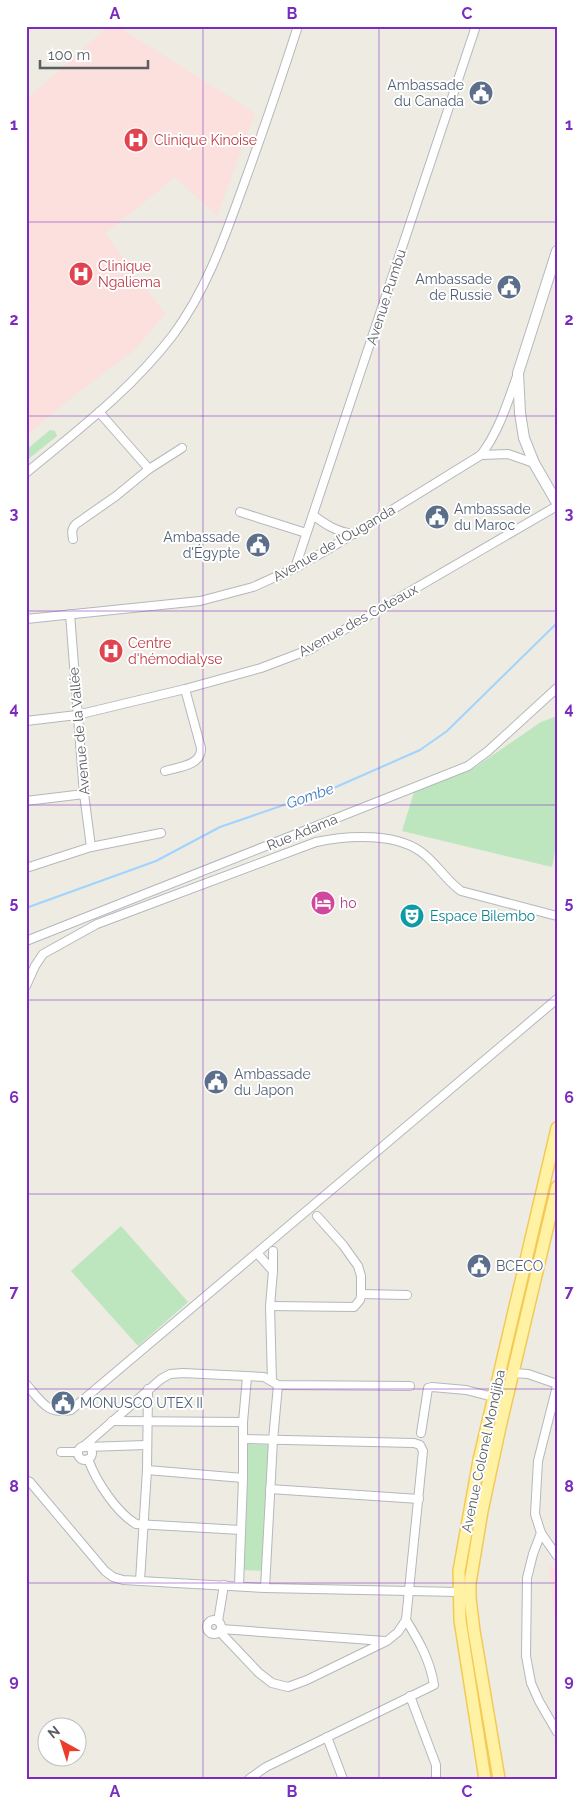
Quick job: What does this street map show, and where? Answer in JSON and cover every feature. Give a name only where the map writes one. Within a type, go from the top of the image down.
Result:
[{"type":"main road","points":[[557,251],[518,373],[521,426],[524,438],[534,463],[557,504]]},
{"type":"main road","name":"Avenue Colonel Mondjiba","points":[[485,1779],[463,1644],[458,1592],[462,1552],[479,1460],[557,1128]]},
{"type":"main road","name":"Avenue Colonel Mondjiba","points":[[499,1779],[474,1631],[470,1590],[482,1511],[512,1373],[557,1187]]},
{"type":"main road","points":[[519,1290],[532,1294]]},
{"type":"street","points":[[26,472],[100,412],[137,377],[174,333],[208,277],[219,253],[266,125],[298,26]]},
{"type":"street","name":"Avenue Pumbu","points":[[295,568],[476,26]]},
{"type":"street","name":"Avenue de l’Ouganda","points":[[26,619],[200,601],[253,587],[295,568],[354,534],[481,455],[489,444],[503,416],[518,373]]},
{"type":"street","points":[[100,412],[149,469]]},
{"type":"street","points":[[73,539],[73,527],[76,524],[116,496],[149,469],[182,448]]},
{"type":"street","name":"Avenue de l’Ouganda","points":[[481,455],[508,454],[534,463]]},
{"type":"street","name":"Avenue des Coteaux","points":[[26,720],[77,715],[261,668],[311,649],[557,504]]},
{"type":"street","points":[[240,512],[306,533]]},
{"type":"street","points":[[313,515],[333,529],[342,533],[354,534]]},
{"type":"street","name":"Avenue de la Vallée","points":[[70,614],[84,794],[91,847]]},
{"type":"street","points":[[166,771],[198,760],[202,754],[185,688]]},
{"type":"street","name":"Rue Adama","points":[[26,941],[463,769],[479,758],[557,688]]},
{"type":"street","points":[[26,801],[84,794]]},
{"type":"street","points":[[26,868],[91,847],[161,832]]},
{"type":"street","points":[[26,986],[35,966],[44,954],[96,924],[316,842],[342,837],[396,840],[410,845],[424,853],[450,883],[461,891],[557,916]]},
{"type":"street","points":[[26,1384],[51,1410],[59,1412],[71,1410],[557,999]]},
{"type":"street","points":[[270,1306],[354,1307],[360,1300],[361,1276],[358,1266],[343,1245],[317,1216]]},
{"type":"street","points":[[265,1588],[275,1383],[270,1306],[273,1251]]},
{"type":"street","points":[[258,1253],[273,1271]]},
{"type":"street","points":[[361,1294],[407,1295]]},
{"type":"street","points":[[512,1373],[528,1374],[557,1385],[544,1433],[537,1470],[535,1514],[541,1533],[557,1556]]},
{"type":"street","points":[[88,1460],[81,1459],[83,1448],[148,1389],[170,1374],[264,1377],[275,1383],[410,1386]]},
{"type":"street","points":[[239,1586],[244,1478],[243,1422],[247,1377]]},
{"type":"street","points":[[421,1433],[428,1388],[466,1390],[506,1400]]},
{"type":"street","points":[[140,1582],[147,1470],[148,1389]]},
{"type":"street","points":[[112,1421],[243,1422]]},
{"type":"street","points":[[224,1585],[220,1627],[258,1673],[272,1684],[288,1687],[387,1642],[398,1632],[406,1620],[423,1451],[420,1445],[414,1443],[243,1439]]},
{"type":"street","points":[[61,1452],[83,1448],[146,1445]]},
{"type":"street","points":[[83,1448],[91,1450],[92,1454],[88,1460]]},
{"type":"street","points":[[88,1460],[97,1480],[128,1519],[136,1524],[241,1530]]},
{"type":"street","points":[[147,1470],[244,1478]]},
{"type":"street","points":[[26,1480],[36,1489],[105,1571],[113,1577],[140,1582],[265,1588],[458,1592]]},
{"type":"street","points":[[270,1489],[419,1499]]},
{"type":"street","points":[[541,1533],[527,1578],[526,1656],[531,1683],[557,1732]]},
{"type":"street","points":[[249,1779],[266,1767],[434,1685],[426,1655],[406,1620]]},
{"type":"street","points":[[220,1627],[387,1642]]},
{"type":"street","points":[[410,1696],[434,1759],[436,1779]]},
{"type":"street","points":[[327,1737],[343,1779]]},
{"type":"shaded area","points":[[109,26],[117,26],[255,113],[217,216],[175,177],[105,234],[165,314],[133,351],[26,435],[26,100]]},
{"type":"shaded area","points":[[548,1565],[557,1570],[557,1632]]},
{"type":"green space","points":[[50,430],[55,431],[57,436],[26,461],[26,450]]},
{"type":"green space","points":[[557,716],[557,842],[552,867],[402,831],[415,789],[474,768],[541,722]]},
{"type":"green space","points":[[121,1226],[188,1302],[138,1346],[71,1271]]},
{"type":"green space","points":[[248,1444],[269,1445],[264,1571],[243,1570]]},
{"type":"waterway","name":"Gombe","points":[[26,908],[156,861],[220,827],[336,787],[420,750],[447,731],[557,623]]},
{"type":"place","name":"Ambassade du Canada","points":[[481,93]]},
{"type":"place","name":"Clinique Kinoise","points":[[136,140]]},
{"type":"place","name":"Clinique Ngaliema","points":[[81,274]]},
{"type":"place","name":"Ambassade de Russie","points":[[509,287]]},
{"type":"place","name":"Ambassade du Maroc","points":[[437,517]]},
{"type":"place","name":"Ambassade d'Égypte","points":[[258,545]]},
{"type":"place","name":"Centre d'hémodialyse","points":[[111,651]]},
{"type":"place","name":"ho","points":[[323,903]]},
{"type":"place","name":"Espace Bilembo","points":[[412,916]]},
{"type":"place","name":"Ambassade du Japon","points":[[216,1082]]},
{"type":"place","name":"BCECO","points":[[479,1266]]},
{"type":"place","name":"MONUSCO UTEX II","points":[[63,1403]]}]
